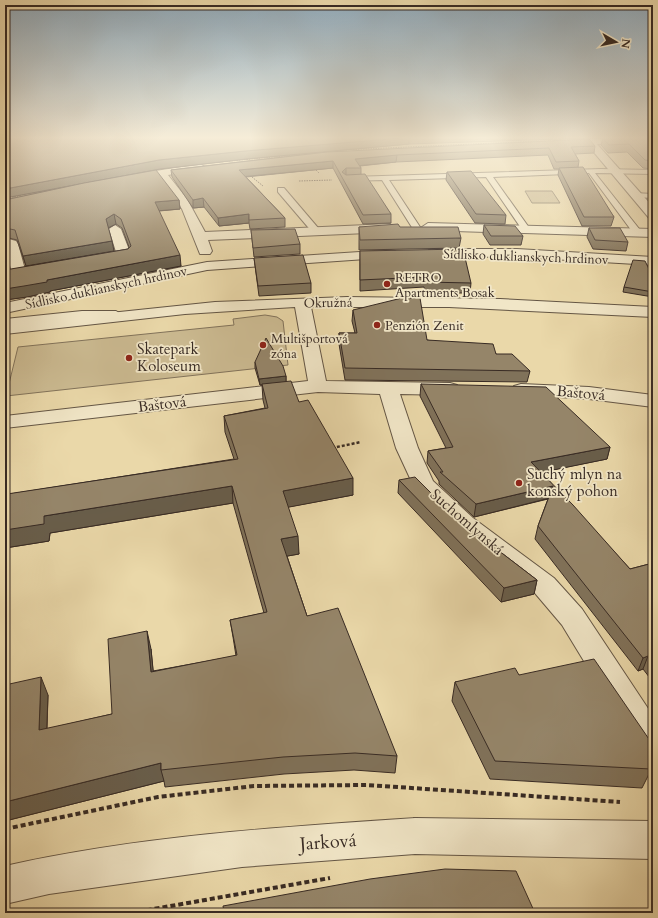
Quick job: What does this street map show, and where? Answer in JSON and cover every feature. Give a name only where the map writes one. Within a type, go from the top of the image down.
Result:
[{"type":"street","name":"Sídlisko duklianskych hrdinov","points":[[166,180],[184,202],[200,236],[208,266]]},
{"type":"street","points":[[624,180],[653,215]]},
{"type":"street","name":"Sídlisko duklianskych hrdinov","points":[[200,236],[416,227],[526,228],[653,233]]},
{"type":"street","name":"Sídlisko duklianskych hrdinov","points":[[85,262],[124,255],[115,229]]},
{"type":"street","points":[[5,242],[11,244],[12,275],[33,271]]},
{"type":"street","name":"Sídlisko duklianskych hrdinov","points":[[5,308],[208,266],[279,260],[410,253],[517,254],[653,261]]},
{"type":"street","name":"Okružná","points":[[5,329],[136,314],[245,305],[302,303],[395,301],[486,303],[653,312]]},
{"type":"street","points":[[302,303],[318,386],[466,389]]},
{"type":"street","name":"Baštová","points":[[5,422],[318,386]]},
{"type":"street","name":"Suchomlynská","points":[[388,388],[407,448],[422,484],[464,524],[544,585],[572,618],[653,744]]},
{"type":"street","name":"Baštová","points":[[506,390],[589,393],[653,401]]},
{"type":"street","name":"Jarková","points":[[5,885],[49,876],[242,848],[415,836],[653,840]]},
{"type":"lane","points":[[385,180],[416,227]]},
{"type":"lane","name":"Sídlisko duklianskych hrdinov","points":[[491,180],[526,228]]},
{"type":"lane","points":[[597,180],[636,232]]},
{"type":"lane","points":[[281,190],[316,231]]},
{"type":"lane","points":[[637,195],[653,196]]},
{"type":"lane","points":[[5,322],[82,314],[136,314]]},
{"type":"path","points":[[255,180],[260,184]]},
{"type":"path","points":[[281,190],[276,182],[326,180]]},
{"type":"path","points":[[5,200],[28,194]]},
{"type":"path","points":[[325,449],[361,442]]},
{"type":"path","points":[[5,829],[158,797],[254,786],[367,785],[629,803]]},
{"type":"path","points":[[131,913],[332,878]]},
{"type":"shaded area","points":[[525,191],[552,191],[560,203],[532,203]]},
{"type":"shaded area","name":"Skatepark Koloseum","points":[[265,315],[277,317],[283,321],[288,365],[6,396],[18,347],[234,325],[233,319]]},
{"type":"building","points":[[5,180],[54,180],[5,189]]},
{"type":"building","points":[[102,180],[164,180],[179,200],[155,202],[180,255],[5,289],[5,270],[128,249],[131,246],[121,219],[114,214],[106,219],[112,241],[23,256],[15,230],[5,228],[5,200]]},
{"type":"building","points":[[178,180],[248,180],[285,218],[249,220],[249,214],[218,218],[203,198],[193,200]]},
{"type":"building","points":[[343,180],[369,180],[391,214],[363,215]]},
{"type":"building","points":[[452,180],[478,180],[506,215],[476,214]]},
{"type":"building","points":[[565,180],[591,180],[614,217],[584,217]]},
{"type":"building","points":[[398,224],[400,227],[458,227],[461,238],[360,240],[359,227]]},
{"type":"building","points":[[484,225],[515,226],[523,236],[491,236]]},
{"type":"building","points":[[589,228],[620,228],[628,242],[595,240]]},
{"type":"building","points":[[295,229],[300,244],[253,248],[251,230]]},
{"type":"building","points":[[463,249],[471,283],[425,282],[425,277],[360,280],[360,251]]},
{"type":"building","points":[[303,255],[311,283],[258,286],[254,258]]},
{"type":"building","points":[[633,260],[645,261],[653,277],[653,292],[624,287]]},
{"type":"building","points":[[402,298],[420,298],[427,340],[493,344],[496,354],[512,354],[530,371],[345,368],[339,333],[357,333],[353,310]]},
{"type":"building","points":[[266,338],[283,366],[286,376],[259,379],[255,362]]},
{"type":"building","points":[[291,381],[299,402],[308,400],[353,478],[283,491],[298,536],[281,539],[307,616],[338,608],[397,756],[355,753],[283,757],[161,770],[161,763],[5,802],[5,685],[41,677],[39,730],[112,714],[108,639],[147,631],[151,672],[237,655],[230,620],[267,612],[232,486],[44,516],[44,524],[5,530],[5,490],[8,490],[7,494],[238,459],[224,416],[268,408],[262,384]]},
{"type":"building","points":[[421,384],[546,387],[610,447],[531,462],[573,505],[630,569],[653,563],[653,662],[648,656],[643,658],[538,526],[553,486],[476,504],[440,472],[443,472],[428,451],[453,447]]},
{"type":"building","points":[[415,477],[456,518],[537,580],[504,588],[399,480]]},
{"type":"building","points":[[594,659],[653,745],[653,766],[651,769],[495,761],[455,682],[515,668],[519,675]]},
{"type":"building","points":[[445,869],[516,871],[535,913],[224,913],[223,906],[370,879]]},
{"type":"place","name":"RETRO Apartments Bosak","points":[[387,284]]},
{"type":"place","name":"Penzión Zenit","points":[[377,325]]},
{"type":"place","name":"Multišportová zóna","points":[[263,345]]},
{"type":"place","name":"Skatepark Koloseum","points":[[129,358]]},
{"type":"place","name":"Suchý mlyn na konský pohon","points":[[519,483]]}]
